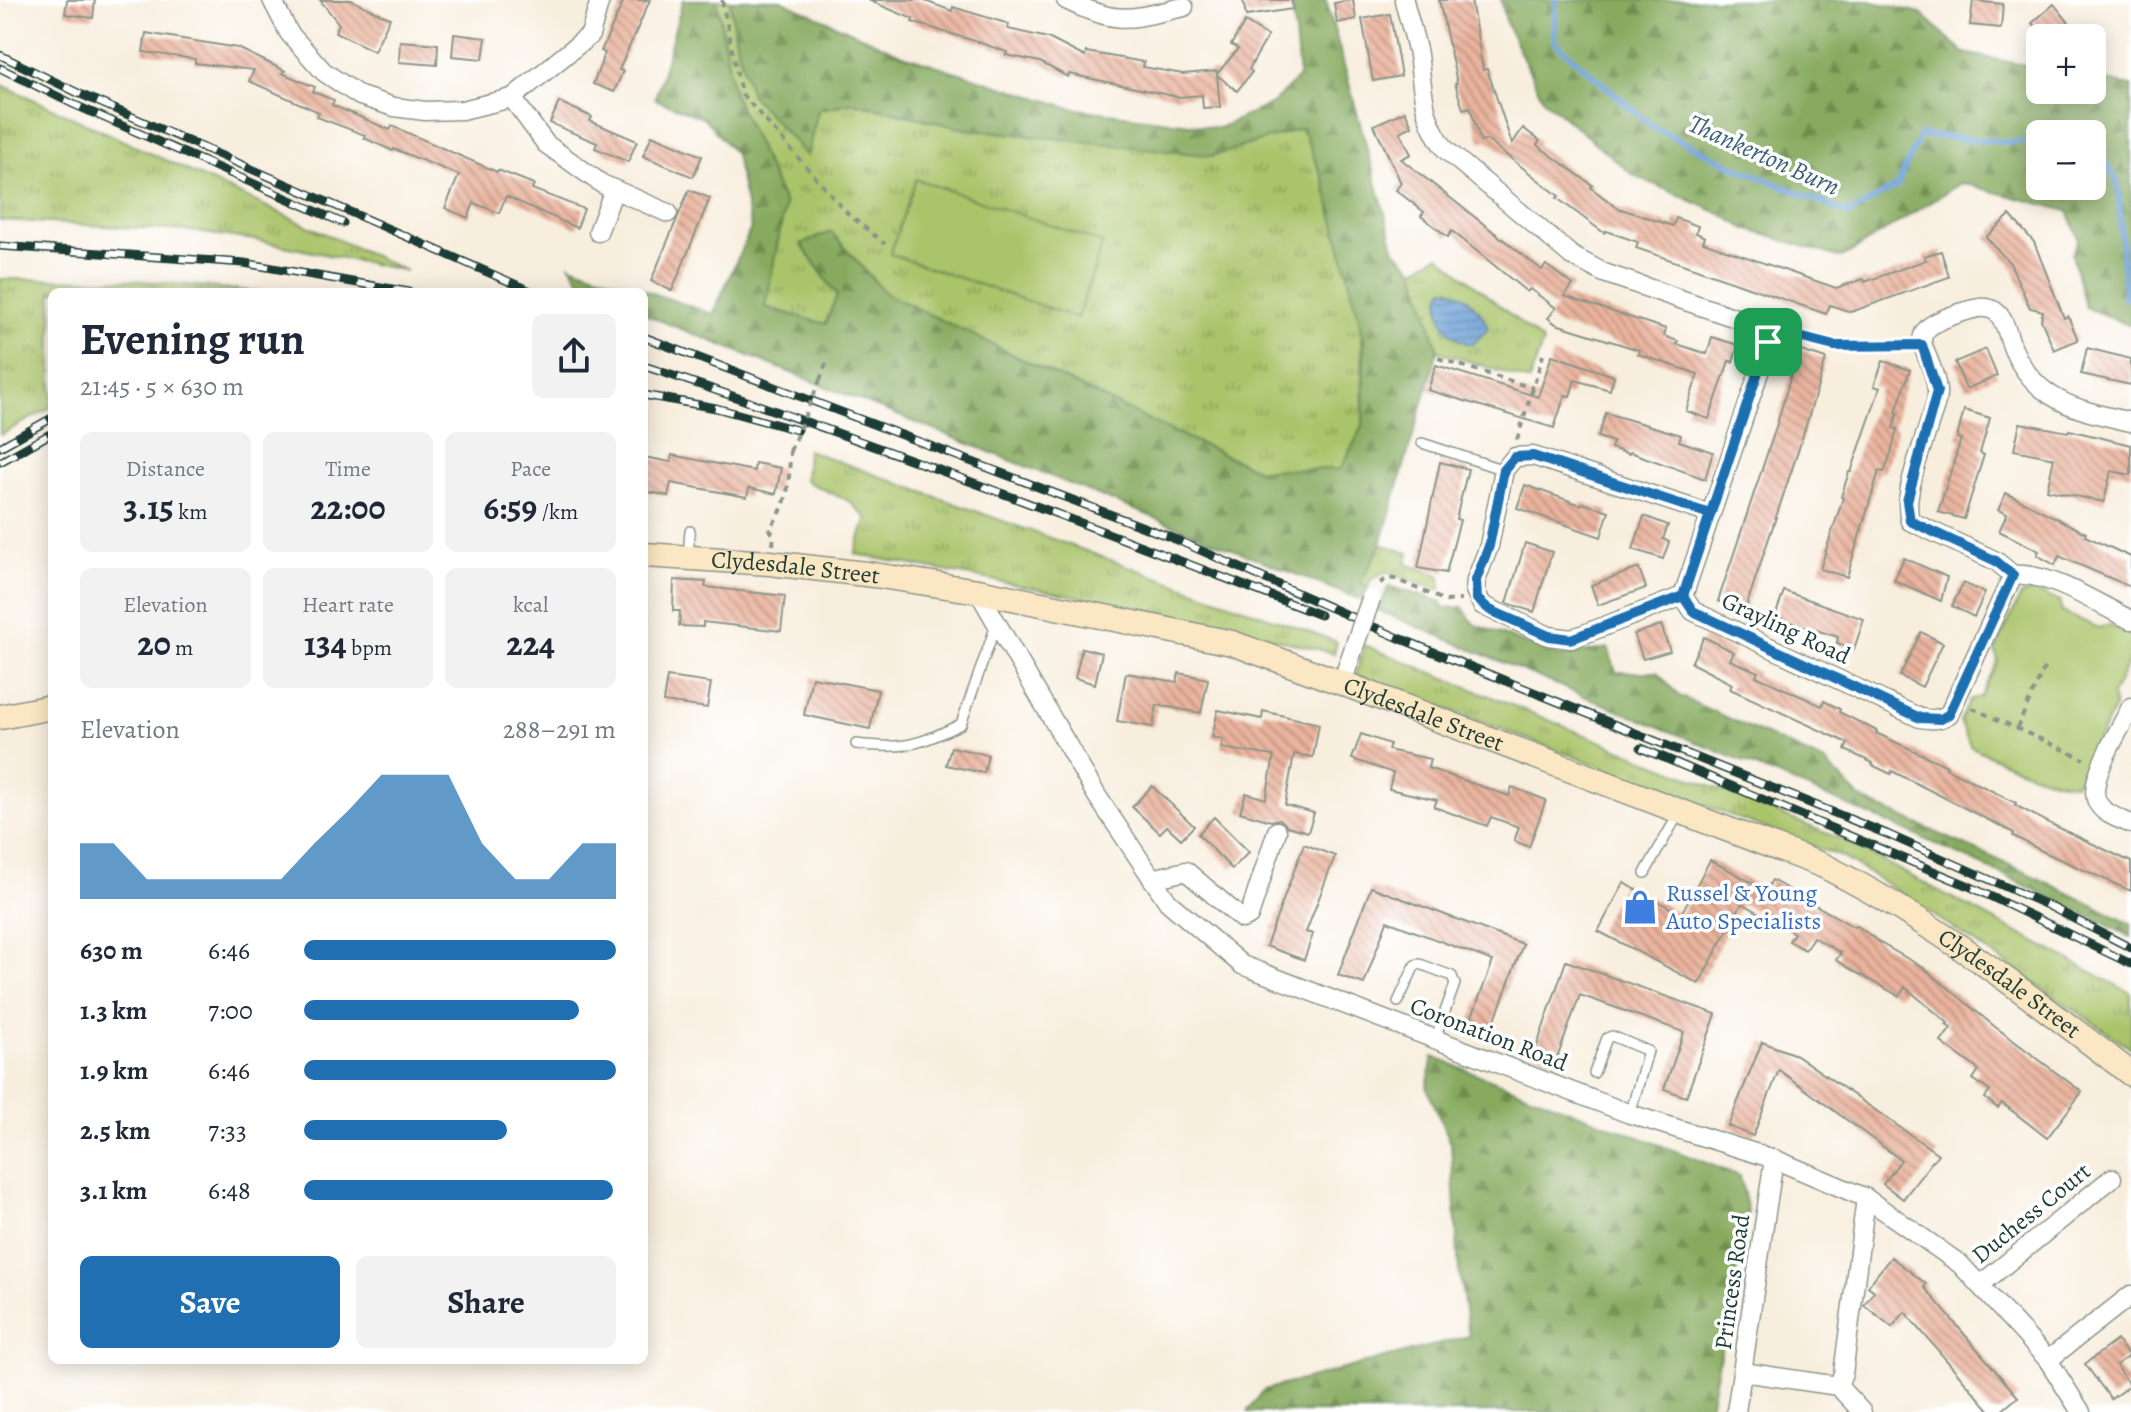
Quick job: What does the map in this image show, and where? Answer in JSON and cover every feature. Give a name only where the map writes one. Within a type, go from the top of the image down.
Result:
[{"type":"main road","name":"Clydesdale Street","points":[[648,554],[689,544],[770,563],[978,591],[1232,643],[1824,866],[1863,885],[1949,938],[2131,1074]]},
{"type":"main road","points":[[0,717],[48,708]]},
{"type":"street","points":[[272,0],[289,33],[324,72],[360,96],[394,107],[425,111],[462,110],[512,98],[590,35],[600,0]]},
{"type":"street","points":[[1066,0],[1093,13],[1123,20],[1184,7]]},
{"type":"street","points":[[1404,0],[1418,59],[1423,104],[1436,136],[1446,150],[1572,256],[1604,273],[1756,325],[1765,332],[1768,342],[1683,596],[1571,639],[1549,636],[1490,610],[1477,599],[1476,580],[1489,546],[1504,470],[1506,464],[1521,456],[1533,456],[1710,514]]},
{"type":"street","points":[[512,98],[546,144],[614,190],[668,213]]},
{"type":"street","points":[[598,232],[614,190]]},
{"type":"street","points":[[2131,422],[2073,408],[2049,395],[2030,377],[2016,356],[2001,318],[1988,308],[1978,307],[1933,322],[1922,336],[1937,391],[1907,501],[1910,521],[1996,561],[2013,575],[2028,574],[2049,580],[2131,620]]},
{"type":"street","points":[[1955,700],[2013,575]]},
{"type":"street","name":"Coronation Road","points":[[978,591],[1097,796],[1168,902],[1242,965],[1630,1114],[1774,1159],[1866,1198],[1960,1264],[2048,1360],[2081,1412]]},
{"type":"street","name":"Grayling Road","points":[[1683,596],[1693,611],[1920,718],[1941,719],[1949,714],[1955,700]]},
{"type":"street","points":[[1342,683],[1371,599]]},
{"type":"street","points":[[2131,707],[2094,783],[2095,798],[2107,813],[2131,824]]},
{"type":"street","points":[[1152,879],[1186,871],[1242,919],[1249,916],[1277,831]]},
{"type":"street","name":"Princess Road","points":[[1736,1412],[1774,1159]]},
{"type":"street","name":"Duchess Court","points":[[1980,1285],[2112,1178]]},
{"type":"street","points":[[1838,1386],[1843,1374],[1866,1198]]},
{"type":"street","points":[[2048,1360],[2131,1295]]},
{"type":"street","points":[[1743,1372],[1838,1386],[1862,1412]]},
{"type":"lane","points":[[1422,443],[1504,470]]},
{"type":"lane","points":[[856,744],[893,748],[926,741],[961,724],[996,625]]},
{"type":"lane","points":[[1645,873],[1681,810]]},
{"type":"lane","points":[[1398,1002],[1415,965],[1452,976],[1455,984],[1435,1039]]},
{"type":"lane","points":[[1594,1073],[1607,1038],[1612,1036],[1648,1051],[1630,1114]]},
{"type":"path","points":[[722,0],[741,93],[848,214],[885,244]]},
{"type":"path","points":[[1768,342],[1799,337],[1834,346],[1922,345]]},
{"type":"path","points":[[1521,456],[1516,442],[1543,355]]},
{"type":"path","points":[[770,563],[774,535],[769,529],[782,514],[789,479],[790,451],[828,358]]},
{"type":"path","points":[[1438,358],[1533,388]]},
{"type":"path","points":[[1371,599],[1380,581],[1387,578],[1446,601],[1477,599]]},
{"type":"path","points":[[2017,728],[2046,664]]},
{"type":"path","points":[[1955,700],[2101,768]]},
{"type":"green space","points":[[683,0],[717,0],[733,93],[785,205],[765,307],[826,324],[837,295],[801,244],[831,232],[885,293],[1163,427],[1258,470],[1341,469],[1363,425],[1364,338],[1324,181],[1302,128],[1213,156],[961,128],[853,102],[818,110],[807,156],[751,95],[736,42],[730,0],[781,0],[903,55],[1071,108],[1219,128],[1272,104],[1299,77],[1292,0],[1326,0],[1395,250],[1415,269],[1438,351],[1381,544],[1361,583],[1368,587],[1363,601],[648,316],[648,292],[713,314],[751,228],[735,154],[705,119],[655,99]]},
{"type":"green space","points":[[717,0],[730,0],[736,42],[751,95],[807,154],[818,110],[853,102],[961,128],[1213,155],[1302,128],[1324,181],[1362,329],[1363,425],[1342,470],[1258,470],[1163,427],[885,293],[831,232],[801,244],[837,295],[825,324],[765,307],[785,205],[733,93]]},
{"type":"green space","points":[[1501,0],[1865,0],[1921,13],[1964,53],[2026,65],[2026,104],[2106,104],[2106,81],[2131,86],[2131,326],[2085,307],[2072,254],[2079,239],[2068,211],[1961,183],[1842,258],[1746,229],[1721,214],[1633,175],[1543,99],[1507,25]]},
{"type":"green space","points":[[0,84],[406,271],[255,240],[189,231],[0,220]]},
{"type":"green space","points":[[916,179],[1103,243],[1077,318],[890,254]]},
{"type":"green space","points":[[1439,255],[1543,342],[1529,381],[1438,351],[1415,269]]},
{"type":"green space","points":[[570,265],[637,288],[585,288]]},
{"type":"green space","points":[[0,279],[129,280],[219,288],[48,288],[48,409],[0,435]]},
{"type":"green space","points":[[807,450],[1337,642],[1334,653],[1180,616],[855,554],[867,518],[849,501],[805,481]]},
{"type":"green space","points":[[1381,544],[1409,553],[1406,564],[1440,576],[1441,591],[1386,572],[1370,580],[1368,587],[1360,584]]},
{"type":"green space","points":[[1389,586],[1442,602],[1443,608],[1462,607],[1474,624],[1560,657],[1608,648],[1616,672],[1657,672],[1679,696],[1825,762],[1861,799],[2030,874],[2131,924],[2131,937],[1852,808],[1378,610]]},
{"type":"green space","points":[[2032,590],[2059,601],[2062,612],[2099,628],[2108,624],[2131,635],[2131,657],[2112,695],[2115,707],[2075,784],[2034,774],[1970,746],[1960,721],[1970,700],[1980,697],[1998,661],[1995,651],[2021,595]]},
{"type":"green space","points":[[1364,645],[1843,840],[2131,993],[2131,1048],[1904,895],[1842,857],[1356,675]]},
{"type":"green space","points":[[1433,1057],[1740,1176],[1748,1212],[1709,1412],[1247,1412],[1264,1390],[1469,1336],[1459,1271],[1451,1143],[1427,1088]]},
{"type":"water","points":[[1444,288],[1465,297],[1486,322],[1488,329],[1473,344],[1456,338],[1444,324],[1440,297]]},
{"type":"building","points":[[67,0],[95,0],[93,18],[65,14]]},
{"type":"building","points":[[320,0],[351,0],[390,18],[374,51],[335,32],[339,24]]},
{"type":"building","points":[[624,0],[650,0],[619,70],[623,71],[614,92],[593,84],[605,53],[601,51]]},
{"type":"building","points":[[868,0],[922,0],[952,11],[953,7],[1009,24],[1008,29],[1048,38],[1085,57],[1086,52],[1144,62],[1143,67],[1183,74],[1217,71],[1217,74],[1238,49],[1231,45],[1245,22],[1268,36],[1249,69],[1252,72],[1237,91],[1217,75],[1220,107],[1203,108],[1202,95],[1178,97],[1069,74],[1068,77],[1040,62],[1006,55],[1007,52],[912,22],[913,19]]},
{"type":"building","points":[[1243,0],[1292,0],[1293,9],[1246,16]]},
{"type":"building","points":[[1353,0],[1356,19],[1337,23],[1334,3]]},
{"type":"building","points":[[1439,0],[1471,0],[1483,70],[1487,69],[1512,144],[1523,128],[1540,141],[1537,145],[1618,208],[1673,226],[1676,218],[1698,226],[1696,233],[1705,237],[1703,242],[1836,288],[1864,279],[1865,282],[1926,260],[1924,256],[1941,251],[1949,277],[1851,312],[1830,305],[1826,314],[1636,248],[1638,242],[1606,231],[1604,233],[1487,140],[1481,142],[1470,107],[1463,109],[1455,84]]},
{"type":"building","points":[[1973,1],[2003,4],[2001,28],[1970,25]]},
{"type":"building","points":[[2054,4],[2070,24],[2033,24]]},
{"type":"building","points":[[1390,14],[1401,76],[1373,81],[1362,19]]},
{"type":"building","points":[[146,33],[238,48],[285,71],[282,73],[315,87],[313,92],[334,100],[332,105],[534,184],[532,189],[584,209],[577,228],[506,196],[499,213],[474,203],[468,218],[445,208],[459,175],[393,151],[364,138],[365,135],[317,117],[319,112],[249,81],[254,70],[195,63],[195,59],[143,52]]},
{"type":"building","points":[[454,34],[486,38],[483,59],[452,56]]},
{"type":"building","points":[[400,41],[438,44],[437,65],[399,62]]},
{"type":"building","points":[[559,102],[592,117],[590,121],[637,141],[628,162],[595,148],[597,143],[550,123]]},
{"type":"building","points":[[1405,111],[1412,126],[1400,132],[1411,154],[1401,159],[1542,270],[1546,265],[1573,285],[1564,296],[1666,329],[1664,336],[1678,341],[1677,344],[1707,354],[1712,337],[1738,345],[1733,362],[1729,361],[1709,419],[1686,411],[1698,374],[1638,354],[1639,350],[1556,324],[1548,318],[1556,308],[1530,289],[1527,292],[1452,231],[1448,237],[1421,216],[1424,212],[1396,190],[1401,183],[1374,125]]},
{"type":"building","points":[[652,135],[702,156],[693,177],[643,156]]},
{"type":"building","points":[[689,190],[710,198],[672,291],[651,281]]},
{"type":"building","points":[[2010,215],[2034,242],[2064,318],[2068,316],[2078,340],[2054,350],[2041,320],[2043,311],[2030,308],[2010,263],[1986,237]]},
{"type":"building","points":[[2087,348],[2131,359],[2131,385],[2081,374]]},
{"type":"building","points":[[1986,349],[1997,376],[1966,389],[1955,362]]},
{"type":"building","points":[[1798,350],[1826,359],[1745,610],[1718,601],[1777,424]]},
{"type":"building","points":[[1552,355],[1614,376],[1610,390],[1575,380],[1570,396],[1565,395],[1554,428],[1428,390],[1436,365],[1538,397]]},
{"type":"building","points":[[1883,361],[1910,370],[1896,412],[1893,428],[1897,429],[1891,453],[1884,472],[1879,471],[1847,577],[1820,569],[1849,472],[1880,388],[1874,386]]},
{"type":"building","points":[[1964,410],[1990,418],[1980,453],[1984,455],[1964,519],[1938,512],[1961,439],[1957,438]]},
{"type":"building","points":[[1606,413],[1681,435],[1679,441],[1713,452],[1705,479],[1611,448],[1613,442],[1598,437]]},
{"type":"building","points":[[2020,423],[2069,430],[2131,445],[2131,475],[2111,471],[2104,502],[2047,490],[2054,458],[2014,450]]},
{"type":"building","points":[[672,455],[754,471],[755,463],[781,468],[776,494],[749,488],[747,497],[671,483],[668,496],[648,492],[648,458],[671,462]]},
{"type":"building","points":[[1440,462],[1468,469],[1456,519],[1460,520],[1446,573],[1418,568]]},
{"type":"building","points":[[1525,485],[1581,505],[1609,511],[1601,537],[1517,508]]},
{"type":"building","points":[[2006,493],[2131,557],[2131,587],[2059,556],[2055,565],[2037,555],[2039,551],[1999,531],[2007,514],[1998,510]]},
{"type":"building","points":[[1644,516],[1668,525],[1663,539],[1669,542],[1663,559],[1633,549]]},
{"type":"building","points":[[1525,543],[1552,552],[1534,612],[1507,603]]},
{"type":"building","points":[[1904,558],[1947,577],[1941,601],[1894,580]]},
{"type":"building","points":[[1639,568],[1646,588],[1598,605],[1591,585]]},
{"type":"building","points":[[674,580],[706,582],[705,587],[785,596],[781,631],[703,622],[703,627],[679,626],[680,611],[673,611]]},
{"type":"building","points":[[1963,583],[1985,593],[1974,617],[1952,606]]},
{"type":"building","points":[[1784,591],[1864,619],[1854,649],[1837,643],[1838,637],[1775,617]]},
{"type":"building","points":[[1661,625],[1670,651],[1643,659],[1634,634]]},
{"type":"building","points":[[1921,632],[1943,643],[1922,687],[1900,676]]},
{"type":"building","points":[[1704,637],[1734,652],[1730,660],[1758,672],[1756,676],[1822,706],[1824,701],[1876,733],[1947,766],[2049,823],[2131,862],[2131,891],[2046,853],[2013,836],[2014,833],[1892,771],[1891,774],[1872,765],[1845,750],[1848,743],[1730,689],[1732,684],[1691,663]]},
{"type":"building","points":[[1082,648],[1102,653],[1095,684],[1075,678]]},
{"type":"building","points":[[1126,673],[1177,682],[1179,673],[1208,679],[1201,713],[1157,705],[1153,727],[1117,721]]},
{"type":"building","points":[[667,677],[711,683],[707,708],[663,702]]},
{"type":"building","points":[[812,677],[878,690],[870,729],[804,715]]},
{"type":"building","points":[[1218,710],[1262,719],[1263,711],[1319,724],[1313,757],[1294,754],[1285,805],[1314,813],[1308,832],[1287,826],[1280,819],[1271,821],[1240,812],[1246,793],[1266,799],[1274,756],[1221,748],[1223,739],[1212,737]]},
{"type":"building","points":[[1361,734],[1390,744],[1388,750],[1430,759],[1428,768],[1509,796],[1512,787],[1546,800],[1529,847],[1514,841],[1519,827],[1491,817],[1487,826],[1434,807],[1437,800],[1389,789],[1393,773],[1352,759]]},
{"type":"building","points":[[951,747],[988,755],[984,773],[946,765]]},
{"type":"building","points":[[1152,786],[1194,826],[1181,839],[1167,826],[1160,833],[1132,807]]},
{"type":"building","points":[[1214,817],[1249,852],[1232,869],[1198,834]]},
{"type":"building","points":[[1304,844],[1335,856],[1306,932],[1313,934],[1304,960],[1266,946]]},
{"type":"building","points":[[1710,860],[1766,890],[1772,880],[1854,927],[1856,925],[1924,968],[1994,1026],[2082,1092],[2047,1138],[2002,1103],[1998,1108],[1985,1098],[1990,1091],[1973,1079],[1979,1070],[1941,1042],[1951,1028],[1946,1025],[1948,1023],[1905,987],[1899,996],[1836,960],[1841,953],[1813,937],[1805,950],[1789,941],[1794,933],[1742,903],[1699,984],[1598,931],[1624,883],[1681,914]]},
{"type":"building","points":[[1371,887],[1523,944],[1491,1030],[1470,1022],[1493,961],[1387,921],[1364,984],[1338,975]]},
{"type":"building","points":[[1566,961],[1716,1014],[1686,1097],[1664,1089],[1684,1032],[1580,995],[1556,1061],[1534,1054]]},
{"type":"building","points":[[1762,1042],[1796,1055],[1938,1154],[1903,1199],[1883,1184],[1901,1160],[1779,1070],[1753,1136],[1728,1126]]},
{"type":"building","points":[[1891,1257],[1926,1284],[1924,1287],[2018,1397],[2000,1412],[1991,1412],[1905,1312],[1892,1327],[1864,1305],[1874,1291],[1868,1286]]},
{"type":"building","points":[[2117,1340],[2129,1356],[2116,1365],[2130,1385],[2111,1399],[2085,1364]]},
{"type":"waterway","name":"Thankerton Burn","points":[[1556,0],[1554,41],[1653,127],[1727,163],[1849,214],[1897,186],[1920,135],[2026,141]]},
{"type":"waterway","name":"Thankerton Burn","points":[[2106,164],[2118,183],[2125,298],[2131,297]]},
{"type":"railway","points":[[0,55],[78,93],[524,288]]},
{"type":"railway","points":[[0,68],[73,104],[343,223]]},
{"type":"railway","points":[[0,246],[244,263],[386,288]]},
{"type":"railway","points":[[648,339],[1175,539],[1399,638],[1887,834],[2049,906],[2131,948]]},
{"type":"railway","points":[[648,367],[899,455],[1320,615]]},
{"type":"railway","points":[[648,396],[716,408],[797,430]]},
{"type":"railway","points":[[0,447],[48,420]]},
{"type":"railway","points":[[0,462],[48,435]]},
{"type":"railway","points":[[1641,748],[1969,886],[2131,964]]},
{"type":"place","name":"Russel & Young Auto Specialists","points":[[1640,907]]},
{"type":"route","points":[[1768,342],[1683,596],[1571,639],[1549,636],[1490,610],[1477,599],[1476,580],[1489,546],[1506,464],[1515,457],[1533,456],[1710,514],[1683,596],[1693,611],[1920,718],[1941,719],[1949,714],[2013,575],[1996,561],[1910,521],[1907,501],[1937,391],[1922,345],[1834,346],[1799,337],[1768,342]]}]
